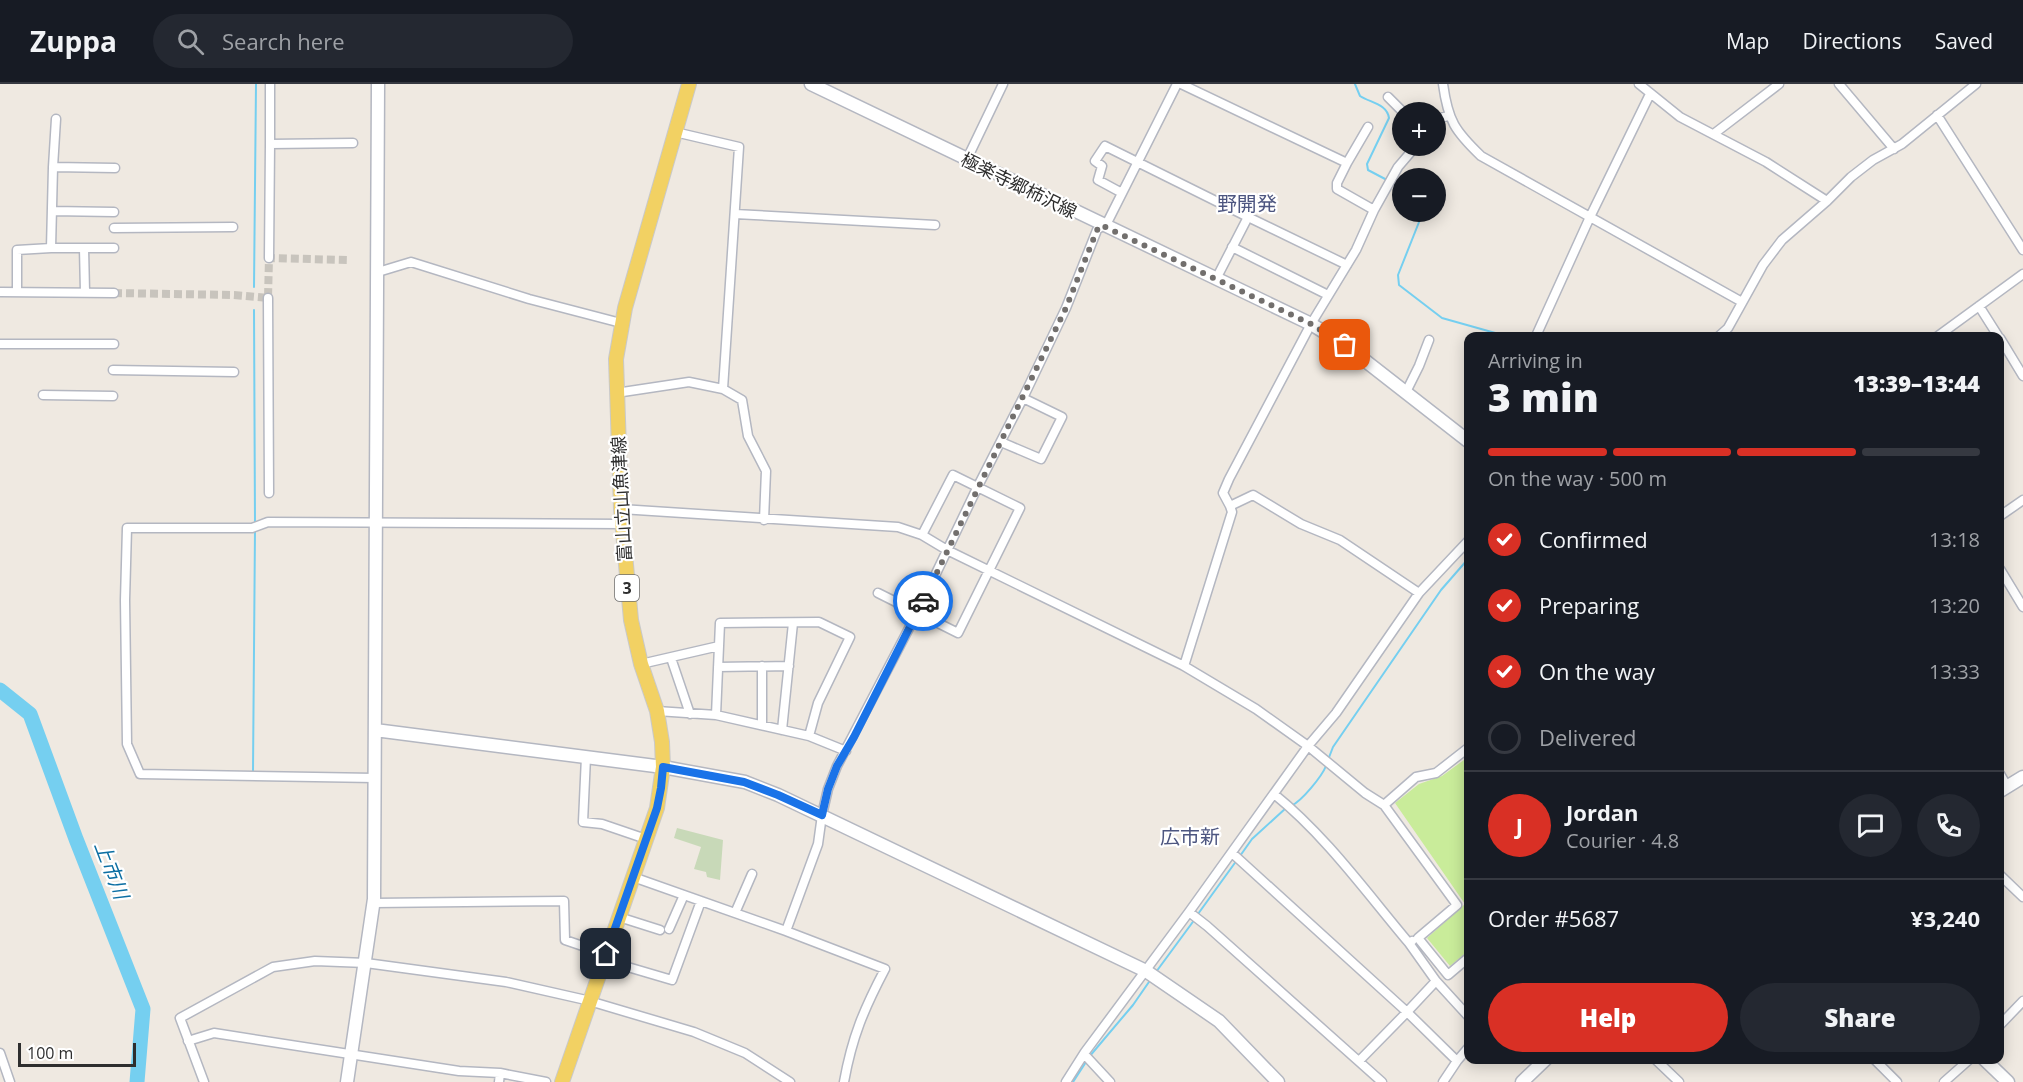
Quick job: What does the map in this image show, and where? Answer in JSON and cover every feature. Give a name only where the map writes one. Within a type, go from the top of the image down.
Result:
[{"type":"main road","name":"富山立山魚津線","points":[[562,1082],[657,808],[661,788],[662,742],[657,711],[641,664],[630,621],[621,509],[616,359],[621,323],[689,84]]},
{"type":"street","points":[[269,258],[270,84]]},
{"type":"street","points":[[346,1082],[374,903],[378,84]]},
{"type":"street","name":"極楽寺郷柿沢線","points":[[811,84],[1311,324],[1345,345],[1464,438]]},
{"type":"street","points":[[967,159],[1003,84]]},
{"type":"street","points":[[786,931],[818,844],[828,789],[837,766],[917,614],[1023,398],[1066,308],[1097,230],[1108,221],[1137,161],[1179,84],[1347,163]]},
{"type":"street","points":[[1443,84],[1448,116],[1462,137],[1481,156],[1742,302]]},
{"type":"street","points":[[1639,84],[1680,117],[1715,133],[1766,162],[1827,201]]},
{"type":"street","points":[[1715,133],[1779,84]]},
{"type":"street","points":[[1839,84],[1894,149]]},
{"type":"street","points":[[1724,332],[1782,240],[1851,177],[1873,160],[1894,149],[1976,84]]},
{"type":"street","points":[[1538,332],[1590,216],[1650,94]]},
{"type":"street","points":[[1388,96],[1394,102]]},
{"type":"street","points":[[1936,115],[2023,250]]},
{"type":"street","points":[[51,248],[56,120]]},
{"type":"street","points":[[1368,127],[1347,163],[1337,183],[1337,189],[1374,210]]},
{"type":"street","points":[[675,132],[739,147],[723,389]]},
{"type":"street","points":[[270,144],[353,143]]},
{"type":"street","points":[[1122,192],[1098,180],[1102,166],[1095,161],[1105,146],[1347,265]]},
{"type":"street","points":[[1184,666],[1233,512],[1223,493],[1311,324],[1347,265],[1398,167],[1407,156]]},
{"type":"street","points":[[53,167],[115,168]]},
{"type":"street","points":[[52,211],[114,212]]},
{"type":"street","points":[[735,214],[935,225]]},
{"type":"street","points":[[1216,279],[1248,217]]},
{"type":"street","points":[[114,228],[233,227]]},
{"type":"street","points":[[1232,247],[1328,295]]},
{"type":"street","points":[[84,248],[85,292]]},
{"type":"street","points":[[17,292],[17,250],[114,248]]},
{"type":"street","points":[[378,272],[411,262],[529,299],[621,323]]},
{"type":"street","points":[[1943,332],[2023,274]]},
{"type":"street","points":[[0,292],[114,293]]},
{"type":"street","points":[[268,298],[269,493]]},
{"type":"street","points":[[1979,306],[1996,332]]},
{"type":"street","points":[[1406,392],[1429,340]]},
{"type":"street","points":[[0,344],[114,344]]},
{"type":"street","points":[[2004,345],[2023,375]]},
{"type":"street","points":[[113,370],[234,372]]},
{"type":"street","points":[[616,393],[689,382],[723,389],[742,400],[748,436],[766,471],[764,520]]},
{"type":"street","points":[[43,395],[113,396]]},
{"type":"street","points":[[1001,442],[1041,459],[1062,417],[1023,398]]},
{"type":"street","points":[[878,593],[958,633],[1020,508],[953,475],[922,535]]},
{"type":"street","points":[[1230,506],[1253,495],[1301,524],[1340,540],[1419,593]]},
{"type":"street","points":[[2004,513],[2023,500]]},
{"type":"street","points":[[621,509],[898,527],[922,535],[947,550],[1184,666],[1256,709],[1384,805],[1457,905],[1409,943]]},
{"type":"street","points":[[375,778],[140,774],[127,744],[125,600],[127,528],[252,528],[268,522],[622,524]]},
{"type":"street","points":[[1066,1082],[1308,746],[1348,696],[1419,593],[1464,545]]},
{"type":"street","points":[[2004,576],[2023,607]]},
{"type":"street","points":[[716,715],[720,623],[819,622],[850,637],[818,703],[810,736]]},
{"type":"street","points":[[782,730],[793,623]]},
{"type":"street","points":[[641,664],[719,646]]},
{"type":"street","points":[[671,658],[690,714]]},
{"type":"street","points":[[762,666],[762,725]]},
{"type":"street","points":[[718,667],[789,666]]},
{"type":"street","points":[[657,711],[716,715],[810,736],[846,751]]},
{"type":"street","points":[[375,730],[663,767],[744,782],[778,795],[1146,971],[1219,1021],[1278,1082]]},
{"type":"street","points":[[1384,805],[1416,777],[1436,773],[1464,751]]},
{"type":"street","points":[[586,757],[583,822],[602,824],[646,840]]},
{"type":"street","points":[[2004,788],[2023,777]]},
{"type":"street","points":[[1274,794],[1295,812],[1332,851],[1409,943],[1436,981],[1464,1012]]},
{"type":"street","points":[[1232,853],[1458,1061]]},
{"type":"street","points":[[735,913],[752,874]]},
{"type":"street","points":[[633,877],[885,969],[865,1008],[850,1047],[844,1082]]},
{"type":"street","points":[[2004,879],[2023,897]]},
{"type":"street","points":[[619,917],[665,930],[684,895]]},
{"type":"street","points":[[374,903],[564,901],[565,940],[605,957],[672,980],[701,901]]},
{"type":"street","points":[[1189,912],[1382,1082]]},
{"type":"street","points":[[1418,938],[1448,975],[1464,961]]},
{"type":"street","points":[[204,1082],[180,1018],[273,967],[315,961],[366,963],[506,982],[591,1001],[694,1032],[744,1053],[790,1082]]},
{"type":"street","points":[[1359,1061],[1436,981]]},
{"type":"street","points":[[2004,1021],[2023,1001]]},
{"type":"street","points":[[188,1041],[214,1034],[546,1082]]},
{"type":"street","points":[[0,1053],[10,1082]]},
{"type":"street","points":[[1443,1082],[1464,1053]]},
{"type":"street","points":[[1084,1054],[1110,1082]]},
{"type":"street","points":[[1522,1082],[1541,1064]]},
{"type":"street","points":[[1660,1064],[1678,1082]]},
{"type":"street","points":[[1879,1064],[1897,1082]]},
{"type":"street","points":[[1944,1082],[1964,1064]]},
{"type":"street","points":[[1989,1064],[2008,1082]]},
{"type":"green space","points":[[1464,760],[1464,903],[1395,803],[1419,784],[1442,776]]},
{"type":"green space","points":[[677,828],[723,840],[720,880],[707,877],[706,872],[694,869],[701,847],[674,838]]},
{"type":"green space","points":[[1464,905],[1464,954],[1450,966],[1427,938]]},
{"type":"waterway","points":[[254,287],[256,84]]},
{"type":"waterway","points":[[1355,84],[1360,96],[1382,107],[1388,113],[1389,118],[1367,164],[1368,170],[1387,180]]},
{"type":"waterway","points":[[1419,222],[1398,275],[1399,285],[1442,318],[1492,332]]},
{"type":"waterway","points":[[254,310],[255,524]]},
{"type":"waterway","points":[[253,771],[255,529]]},
{"type":"waterway","points":[[1328,760],[1333,747],[1441,590],[1464,564]]},
{"type":"waterway","name":"上市川","points":[[0,690],[30,714],[143,1009],[137,1082]]},
{"type":"waterway","points":[[1291,806],[1311,788],[1326,766]]},
{"type":"waterway","points":[[1240,856],[1252,839],[1286,808]]},
{"type":"waterway","points":[[1198,914],[1237,860]]},
{"type":"waterway","points":[[1156,972],[1195,919]]},
{"type":"waterway","points":[[1089,1057],[1133,1005],[1151,979]]},
{"type":"waterway","points":[[1073,1082],[1086,1062]]},
{"type":"tunnel","points":[[114,293],[234,295],[268,298],[269,258],[347,260]]},
{"type":"way so far","points":[[923,601],[1066,308],[1101,225],[1311,324],[1345,345]]},
{"type":"district","name":"野開発","points":[[1247,203]]},
{"type":"district","name":"広市新","points":[[1190,836]]},
{"type":"route","points":[[606,954],[657,808],[663,767],[744,782],[822,815],[828,789],[837,766],[923,601]]}]
